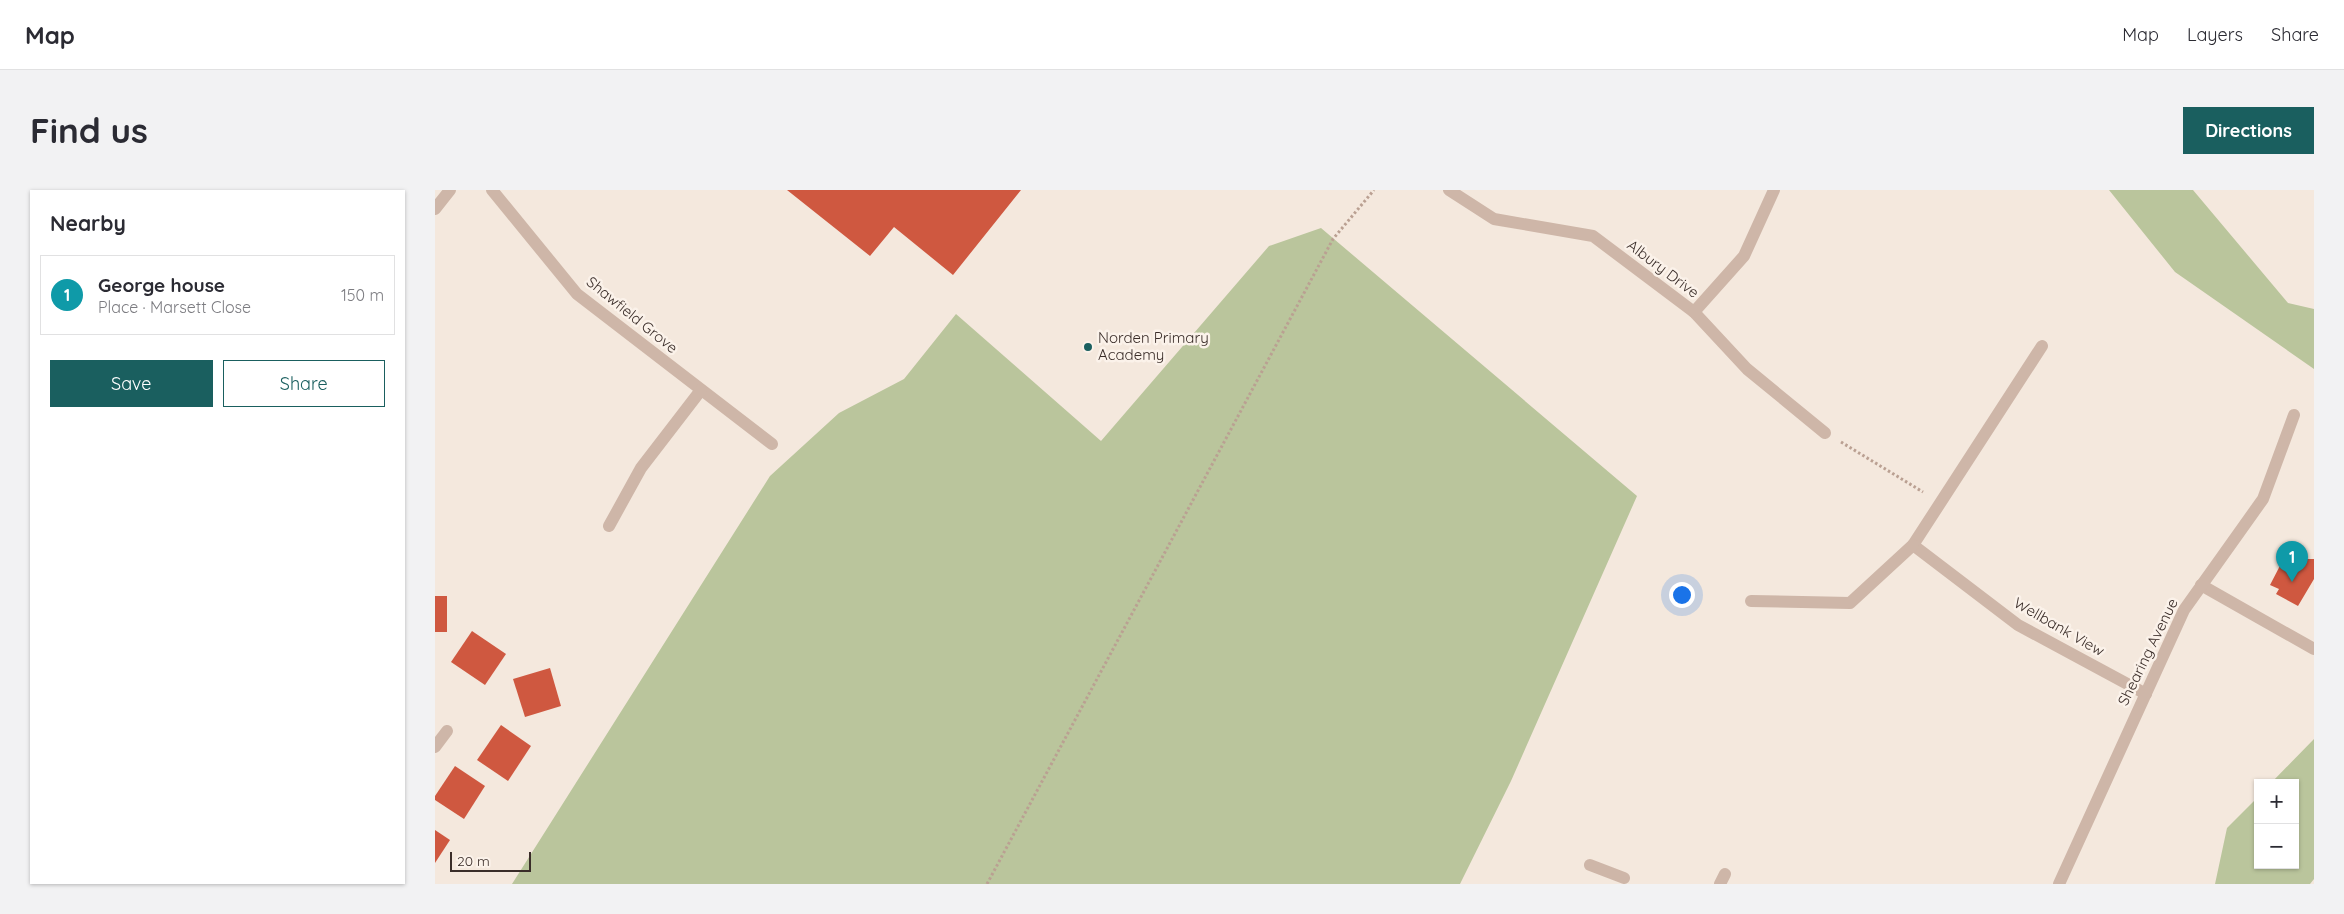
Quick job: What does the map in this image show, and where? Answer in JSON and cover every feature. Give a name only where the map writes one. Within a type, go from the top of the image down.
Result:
[{"type":"street","points":[[435,209],[450,190]]},
{"type":"street","name":"Shawfield Grove","points":[[492,190],[577,294],[772,444]]},
{"type":"street","name":"Albury Drive","points":[[1449,190],[1494,219],[1593,236],[1694,312],[1747,369],[1825,433]]},
{"type":"street","points":[[1694,312],[1744,256],[1774,190]]},
{"type":"street","points":[[1751,601],[1850,603],[1913,545],[2042,346]]},
{"type":"street","points":[[609,526],[641,468],[701,390]]},
{"type":"street","name":"Shearing Avenue","points":[[2059,884],[2184,610],[2263,499],[2294,415]]},
{"type":"street","name":"Wellbank View","points":[[1913,545],[2018,625],[2146,694]]},
{"type":"street","points":[[2201,585],[2314,649]]},
{"type":"street","points":[[435,747],[447,731]]},
{"type":"street","points":[[1590,865],[1627,882]]},
{"type":"path","points":[[987,884],[1333,239],[1374,190]]},
{"type":"path","points":[[1825,433],[1940,503]]},
{"type":"green space","points":[[2109,190],[2193,190],[2288,303],[2314,309],[2314,369],[2175,272]]},
{"type":"green space","points":[[1321,228],[1637,496],[1511,781],[1460,884],[512,884],[770,476],[839,413],[904,379],[956,314],[1101,441],[1269,246]]},
{"type":"green space","points":[[2314,739],[2314,879],[2310,884],[2215,884],[2227,828],[2254,801],[2254,869],[2299,869],[2299,779],[2275,779]]},
{"type":"building","points":[[787,190],[1021,190],[953,275],[894,227],[870,256]]},
{"type":"building","points":[[2284,558],[2302,569],[2306,559],[2314,559],[2314,579],[2298,606],[2276,594],[2279,589],[2270,585]]},
{"type":"building","points":[[435,596],[447,596],[447,632],[435,632]]},
{"type":"building","points":[[472,631],[506,654],[485,685],[451,662]]},
{"type":"building","points":[[550,668],[561,706],[525,717],[513,679]]},
{"type":"building","points":[[501,725],[531,746],[508,781],[477,760]]},
{"type":"building","points":[[455,766],[485,786],[464,819],[435,800],[435,796]]},
{"type":"building","points":[[435,830],[450,840],[435,863]]},
{"type":"place","name":"Norden Primary Academy","points":[[1088,347]]},
{"type":"place","name":"George house","points":[[2292,582]]}]
